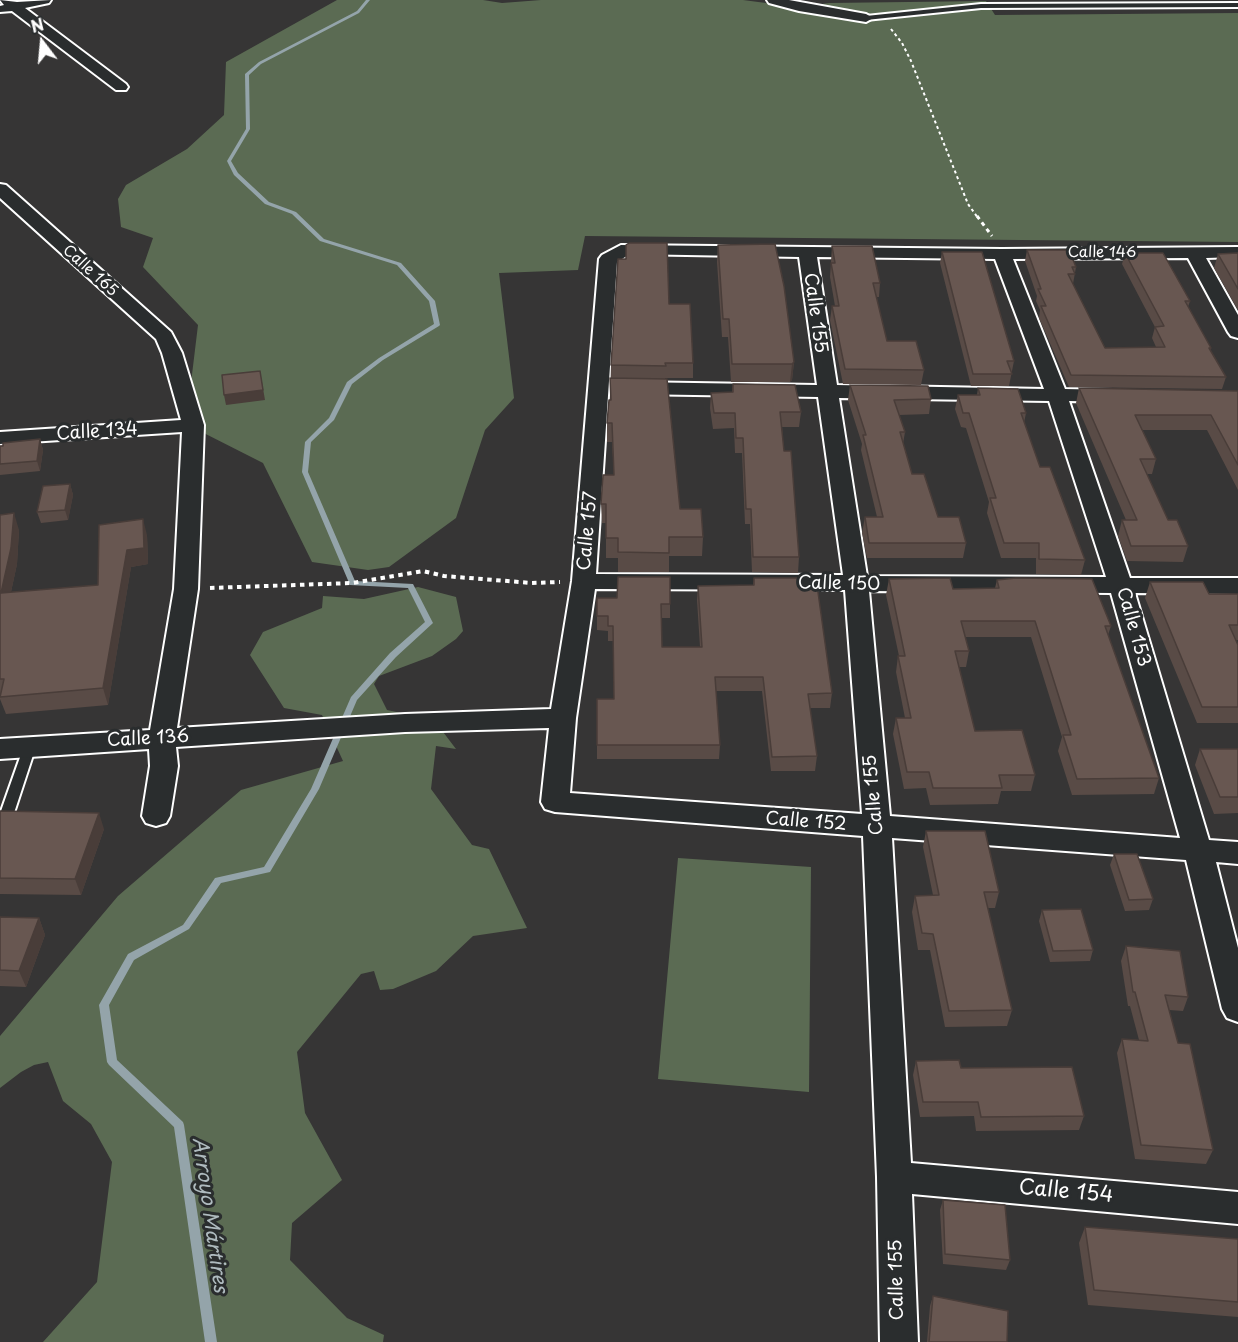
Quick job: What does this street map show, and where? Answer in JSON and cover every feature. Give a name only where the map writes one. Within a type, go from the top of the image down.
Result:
[{"type":"street","points":[[0,10],[11,3],[44,0]]},
{"type":"street","points":[[774,0],[799,7],[866,18]]},
{"type":"street","points":[[11,3],[121,87]]},
{"type":"street","name":"Calle 165","points":[[0,189],[8,206],[164,336],[193,425]]},
{"type":"street","name":"Calle 146","points":[[609,259],[627,249],[1002,254],[1238,252]]},
{"type":"street","name":"Calle 155","points":[[807,251],[856,584],[877,827],[894,1177],[899,1342]]},
{"type":"street","points":[[1194,252],[1238,332]]},
{"type":"street","name":"Calle 153","points":[[1002,254],[1057,395],[1122,586],[1198,850],[1238,1009]]},
{"type":"street","name":"Calle 157","points":[[555,802],[563,718],[584,581],[609,259]]},
{"type":"street","points":[[600,388],[1136,396]]},
{"type":"street","points":[[156,816],[164,766],[162,738],[186,589],[193,425]]},
{"type":"street","name":"Calle 134","points":[[0,438],[193,425]]},
{"type":"street","name":"Calle 150","points":[[584,581],[1238,586]]},
{"type":"street","name":"Calle 136","points":[[0,750],[30,746],[405,723],[563,718]]},
{"type":"street","name":"Calle 152","points":[[555,802],[1238,853]]},
{"type":"street","name":"Calle 154","points":[[894,1177],[1238,1208]]},
{"type":"lane","points":[[866,18],[979,3],[1238,5]]},
{"type":"lane","points":[[6,816],[30,746]]},
{"type":"path","points":[[866,18],[888,26],[902,43],[968,204],[1002,254]]},
{"type":"path","points":[[186,589],[352,583],[423,571],[444,576],[532,583],[584,581]]},
{"type":"green space","points":[[337,0],[483,0],[502,3],[541,0],[743,0],[781,5],[788,9],[829,3],[986,1],[995,15],[1238,13],[1238,242],[585,236],[578,270],[499,273],[514,398],[485,430],[456,518],[389,567],[368,570],[312,562],[263,463],[186,424],[198,325],[143,267],[153,238],[121,227],[118,199],[126,185],[187,149],[224,115],[226,62]]},
{"type":"green space","points":[[418,587],[456,597],[463,631],[456,639],[432,656],[379,676],[374,684],[387,710],[434,720],[456,749],[436,746],[431,789],[472,845],[489,849],[527,928],[473,936],[436,971],[393,989],[380,990],[374,971],[361,974],[297,1052],[305,1113],[342,1180],[292,1223],[290,1260],[347,1318],[384,1335],[383,1342],[43,1342],[97,1282],[112,1162],[91,1124],[63,1101],[48,1062],[34,1065],[21,1072],[0,1088],[0,1036],[118,896],[241,790],[343,761],[322,715],[284,708],[250,655],[263,632],[322,608],[323,596],[364,599]]},
{"type":"green space","points":[[678,858],[811,867],[809,1092],[658,1079]]},
{"type":"building","points":[[629,243],[667,243],[669,304],[690,304],[693,363],[665,363],[666,366],[611,365],[618,259],[626,259],[626,245]]},
{"type":"building","points":[[775,244],[784,286],[794,362],[792,364],[732,364],[729,319],[723,319],[718,245]]},
{"type":"building","points":[[832,246],[872,246],[880,283],[873,283],[887,341],[916,341],[924,370],[845,369],[832,306],[839,306],[831,263],[835,263]]},
{"type":"building","points":[[1027,250],[1069,250],[1076,267],[1072,267],[1075,274],[1068,274],[1105,348],[1165,347],[1155,327],[1164,326],[1125,253],[1163,253],[1190,301],[1185,301],[1226,377],[1071,375],[1041,306],[1046,306],[1038,289],[1041,289]]},
{"type":"building","points":[[942,252],[982,252],[1014,361],[1007,361],[1012,374],[973,374]]},
{"type":"building","points":[[1238,253],[1238,289],[1218,254]]},
{"type":"building","points":[[260,371],[263,390],[224,395],[222,375]]},
{"type":"building","points":[[610,378],[667,379],[680,509],[701,509],[703,537],[669,537],[669,553],[618,552],[618,538],[606,538],[606,504],[601,504],[603,475],[614,475],[612,423],[607,423],[609,400],[611,400]]},
{"type":"building","points":[[733,384],[795,385],[801,412],[780,412],[784,451],[791,451],[799,557],[753,557],[751,509],[746,509],[743,438],[736,438],[735,413],[714,413],[711,393],[733,392]]},
{"type":"building","points":[[850,385],[928,386],[931,399],[894,400],[905,432],[900,432],[912,474],[924,474],[938,517],[959,517],[966,543],[869,543],[865,517],[883,517],[863,435],[866,435]]},
{"type":"building","points":[[978,388],[1018,389],[1026,413],[1021,413],[1040,467],[1050,467],[1085,560],[1039,559],[1039,543],[1004,543],[990,498],[996,498],[969,413],[963,413],[958,395],[980,395]]},
{"type":"building","points":[[1079,388],[1238,391],[1238,465],[1211,415],[1135,415],[1156,459],[1140,459],[1168,520],[1177,520],[1188,546],[1131,546],[1122,520],[1137,520]]},
{"type":"building","points":[[40,439],[37,461],[0,464],[0,446],[3,446],[3,443]]},
{"type":"building","points":[[70,484],[65,510],[37,512],[43,486]]},
{"type":"building","points":[[14,513],[11,548],[1,593],[98,585],[99,525],[143,519],[144,548],[127,550],[103,688],[0,697],[4,679],[0,679],[0,515]]},
{"type":"building","points":[[618,577],[670,577],[670,604],[661,604],[662,647],[702,647],[698,586],[754,585],[754,578],[801,578],[801,585],[817,585],[832,693],[808,694],[817,756],[772,757],[763,677],[715,677],[720,745],[597,745],[597,699],[614,699],[613,626],[608,626],[608,616],[597,616],[597,598],[617,598]]},
{"type":"building","points":[[950,578],[953,589],[999,588],[997,580],[1016,578],[1092,579],[1111,626],[1105,626],[1159,778],[1077,779],[1063,735],[1071,735],[1035,621],[961,621],[969,651],[955,651],[975,731],[1022,730],[1035,775],[999,775],[1002,788],[933,788],[929,772],[907,772],[896,718],[911,718],[898,656],[905,656],[889,579]]},
{"type":"building","points":[[1150,582],[1203,582],[1209,594],[1238,594],[1238,625],[1229,625],[1238,645],[1238,707],[1202,707]]},
{"type":"building","points":[[1200,749],[1238,749],[1238,797],[1220,797]]},
{"type":"building","points":[[0,811],[99,813],[75,879],[0,878]]},
{"type":"building","points":[[926,831],[985,831],[999,892],[984,892],[1012,1010],[949,1011],[933,934],[922,933],[915,896],[939,895]]},
{"type":"building","points":[[1114,854],[1137,854],[1153,899],[1129,900]]},
{"type":"building","points":[[1081,909],[1093,950],[1053,951],[1042,910]]},
{"type":"building","points":[[0,917],[39,918],[19,971],[0,970]]},
{"type":"building","points":[[1126,946],[1180,951],[1188,997],[1165,995],[1178,1043],[1190,1044],[1213,1150],[1141,1145],[1122,1039],[1148,1041],[1135,992],[1133,992]]},
{"type":"building","points":[[959,1060],[961,1068],[1072,1067],[1084,1116],[981,1117],[978,1102],[923,1102],[916,1061]]},
{"type":"building","points":[[943,1200],[1005,1205],[1010,1260],[945,1254]]},
{"type":"building","points":[[1085,1227],[1238,1239],[1238,1302],[1094,1290]]},
{"type":"building","points":[[933,1296],[1008,1311],[1007,1342],[929,1342]]},
{"type":"waterway","name":"Arroyo Mártires","points":[[211,1342],[179,1125],[112,1062],[104,1005],[131,957],[186,927],[218,880],[267,870],[315,789],[354,699],[393,655],[429,623],[411,586],[352,583],[305,472],[308,442],[332,419],[349,383],[381,359],[437,325],[432,301],[399,264],[322,240],[294,213],[267,203],[236,174],[229,161],[248,129],[247,75],[260,63],[358,12],[368,0]]}]
